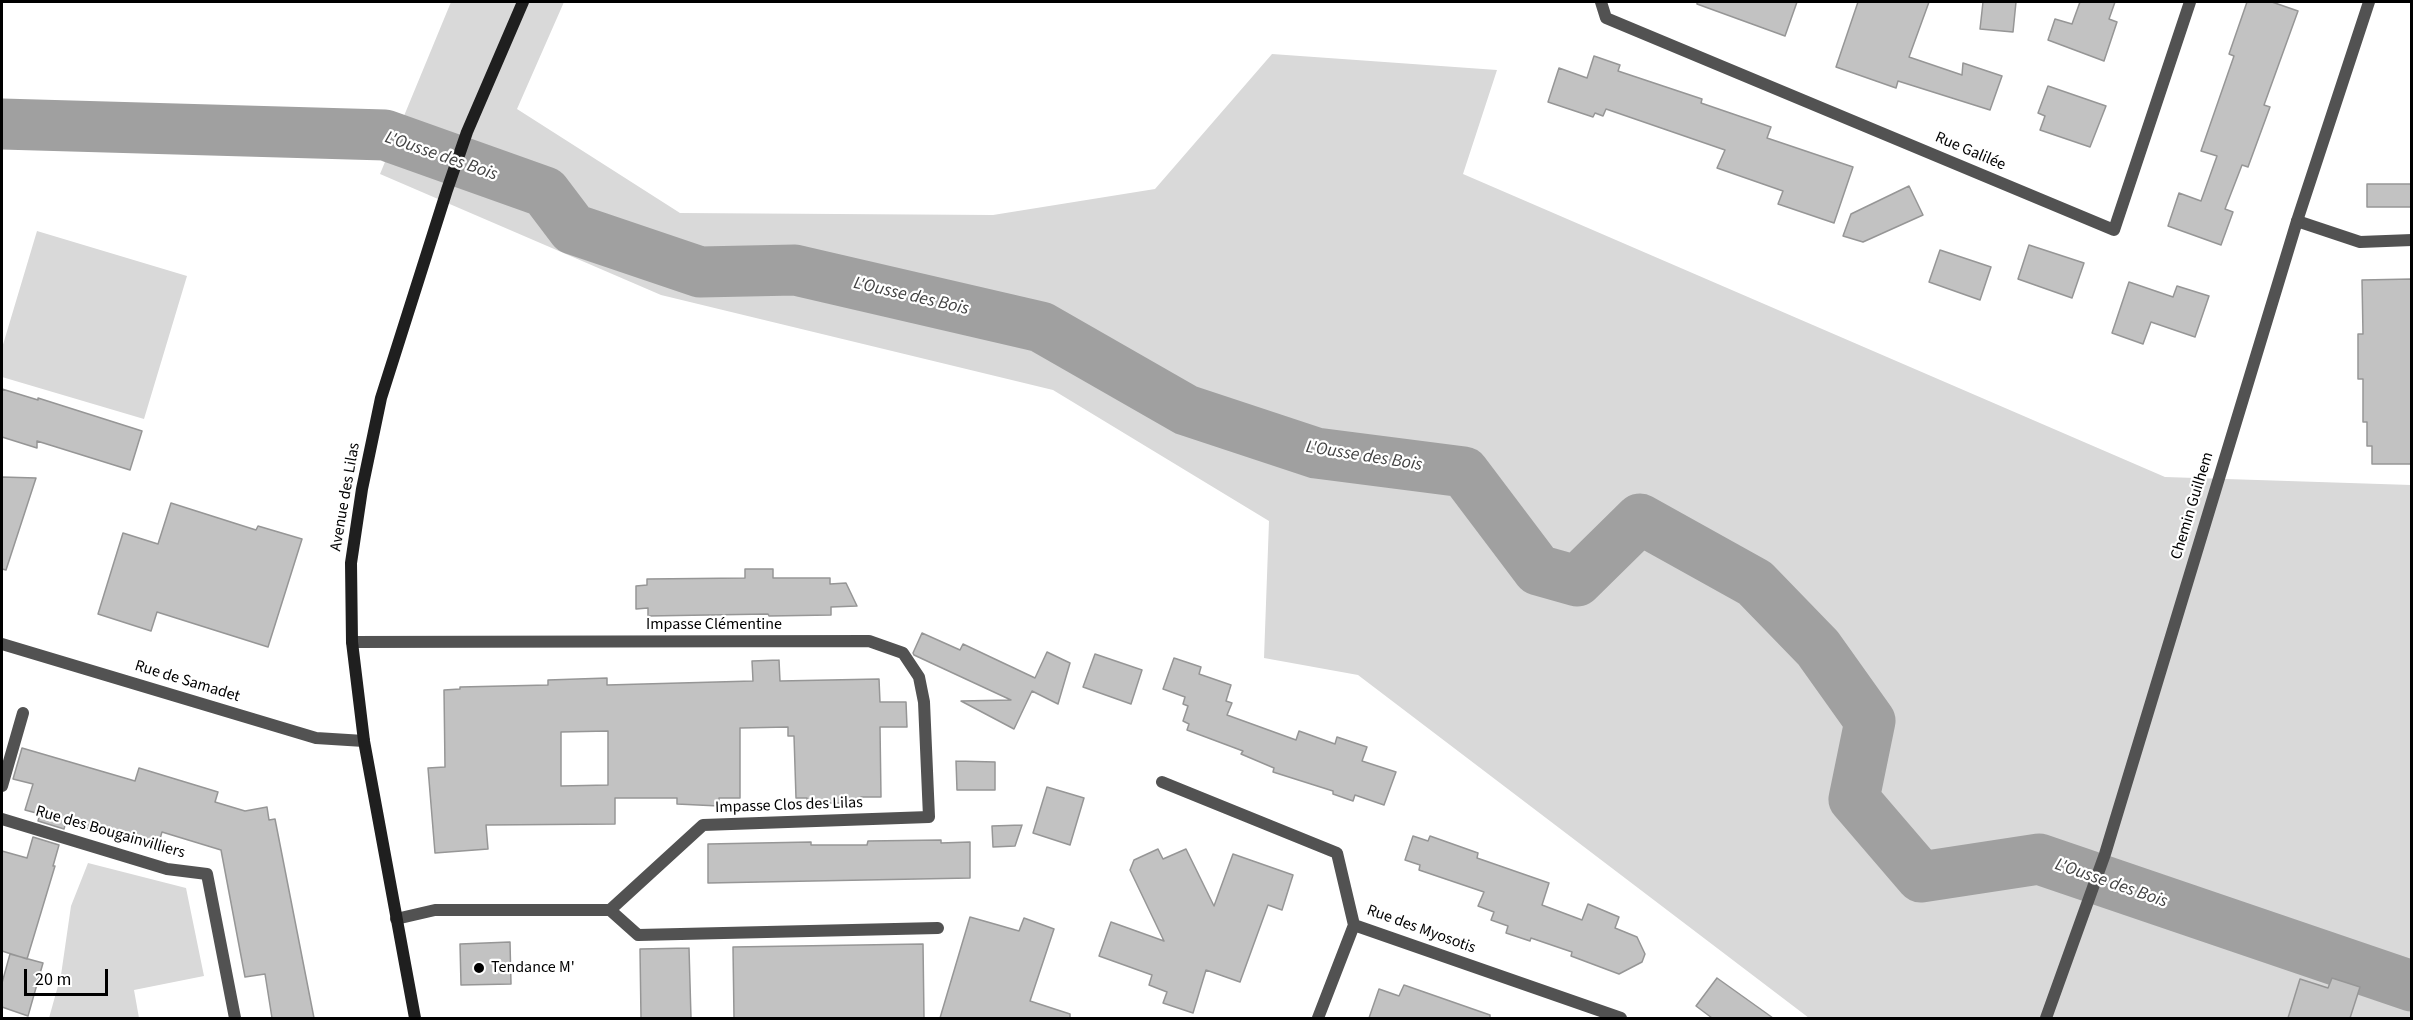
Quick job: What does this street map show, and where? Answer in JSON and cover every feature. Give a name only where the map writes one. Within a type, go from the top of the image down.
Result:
[{"type":"street","name":"Avenue des Lilas","points":[[415,1018],[364,741],[352,642],[351,563],[362,489],[381,398],[467,132],[523,2]]},
{"type":"street","name":"Rue Galilée","points":[[1601,2],[1606,18],[2114,230],[2190,2]]},
{"type":"street","name":"Chemin Guilhem","points":[[2046,1018],[2104,854],[2297,221],[2369,2]]},
{"type":"street","points":[[2297,221],[2360,242],[2412,240]]},
{"type":"street","name":"Impasse Clémentine","points":[[352,642],[869,641],[903,653],[919,678],[924,702],[929,817]]},
{"type":"street","name":"Rue de Samadet","points":[[2,644],[316,738],[364,741]]},
{"type":"street","points":[[2,786],[23,713]]},
{"type":"street","name":"Rue des Myosotis","points":[[1162,782],[1337,853],[1354,925],[1621,1018]]},
{"type":"street","name":"Impasse Clos des Lilas","points":[[610,910],[703,825],[929,817]]},
{"type":"street","name":"Rue des Bougainvilliers","points":[[2,819],[167,868],[207,874],[235,1018]]},
{"type":"street","points":[[396,919],[435,910],[610,910],[638,935],[938,928]]},
{"type":"street","points":[[1318,1018],[1354,925]]},
{"type":"shaded area","points":[[451,2],[564,2],[517,109],[680,213],[993,215],[1155,189],[1272,54],[1497,70],[1463,174],[2165,477],[2411,485],[2411,1018],[1809,1018],[1358,675],[1264,658],[1269,521],[1053,390],[661,295],[380,174]]},
{"type":"shaded area","points":[[37,231],[187,276],[144,419],[2,377],[2,348]]},
{"type":"shaded area","points":[[88,863],[186,888],[204,976],[134,990],[139,1018],[49,1018],[61,975],[71,906]]},
{"type":"building","points":[[1697,2],[1797,2],[1785,36],[1697,4]]},
{"type":"building","points":[[1858,2],[1929,2],[1909,57],[1962,75],[1963,63],[2002,76],[1990,110],[1898,81],[1896,88],[1836,67]]},
{"type":"building","points":[[1983,2],[2016,2],[2013,32],[1980,29]]},
{"type":"building","points":[[2080,2],[2115,2],[2109,19],[2117,22],[2104,61],[2048,40],[2055,19],[2072,24]]},
{"type":"building","points":[[2247,2],[2272,2],[2298,11],[2264,105],[2270,107],[2248,167],[2242,165],[2225,209],[2233,212],[2221,245],[2168,226],[2179,193],[2201,201],[2217,156],[2201,151],[2234,56],[2229,54]]},
{"type":"building","points":[[1594,56],[1620,65],[1618,71],[1702,99],[1701,103],[1771,127],[1767,138],[1853,167],[1834,223],[1778,204],[1783,191],[1717,168],[1725,150],[1606,109],[1603,116],[1595,113],[1593,117],[1548,102],[1559,68],[1587,78]]},
{"type":"building","points":[[2048,86],[2106,106],[2090,147],[2040,130],[2045,116],[2038,113]]},
{"type":"building","points":[[2367,184],[2412,184],[2412,207],[2367,207]]},
{"type":"building","points":[[1909,186],[1923,215],[1863,242],[1843,236],[1851,214]]},
{"type":"building","points":[[2029,245],[2084,263],[2072,298],[2018,279]]},
{"type":"building","points":[[1940,250],[1991,267],[1980,300],[1929,282]]},
{"type":"building","points":[[2412,279],[2412,464],[2372,464],[2372,446],[2367,446],[2367,422],[2363,422],[2363,379],[2358,379],[2358,334],[2363,334],[2362,280]]},
{"type":"building","points":[[2129,282],[2173,297],[2177,286],[2209,296],[2195,337],[2151,322],[2143,344],[2112,333]]},
{"type":"building","points":[[2,389],[142,431],[130,470],[37,441],[37,448],[2,437]]},
{"type":"building","points":[[2,477],[36,478],[6,570],[2,569]]},
{"type":"building","points":[[171,503],[256,530],[258,526],[302,539],[268,647],[157,612],[151,631],[98,614],[123,533],[158,544]]},
{"type":"building","points":[[745,569],[773,569],[773,578],[830,578],[830,584],[846,583],[857,606],[831,607],[831,615],[769,616],[768,614],[648,616],[648,608],[636,609],[636,586],[647,585],[647,579],[745,578]]},
{"type":"building","points":[[922,633],[960,650],[963,644],[1035,678],[1047,652],[1070,663],[1058,704],[1032,691],[1014,729],[961,701],[1011,700],[914,655]]},
{"type":"building","points":[[1095,654],[1142,670],[1131,704],[1083,687]]},
{"type":"building","points":[[1174,658],[1201,667],[1199,674],[1231,685],[1226,701],[1232,703],[1227,715],[1296,740],[1299,731],[1335,744],[1337,737],[1367,747],[1362,761],[1396,772],[1384,805],[1355,795],[1353,801],[1333,794],[1333,791],[1273,772],[1274,768],[1241,754],[1243,751],[1187,730],[1189,724],[1183,721],[1188,706],[1183,704],[1185,697],[1163,689]]},
{"type":"building","points":[[779,660],[780,681],[879,679],[880,702],[906,702],[907,727],[880,727],[881,797],[861,797],[861,803],[807,803],[807,798],[796,798],[794,736],[788,736],[788,727],[740,728],[740,798],[719,798],[719,806],[677,804],[677,798],[615,798],[615,824],[486,825],[488,849],[435,853],[428,768],[445,767],[444,690],[460,689],[460,687],[548,685],[548,680],[607,678],[607,685],[753,681],[752,661]],"holes":[[[608,731],[608,785],[561,786],[561,732]]]},
{"type":"building","points":[[22,748],[135,781],[139,768],[218,792],[215,802],[245,811],[267,807],[269,820],[275,819],[314,1018],[272,1018],[265,974],[245,977],[221,850],[162,832],[157,849],[66,822],[64,829],[38,821],[40,814],[25,810],[33,784],[13,779]]},
{"type":"building","points":[[956,761],[995,762],[995,790],[957,790]]},
{"type":"building","points":[[1047,787],[1084,798],[1070,845],[1033,833]]},
{"type":"building","points":[[1022,825],[1015,846],[993,847],[992,826]]},
{"type":"building","points":[[1413,836],[1428,841],[1430,836],[1478,853],[1477,858],[1549,883],[1542,905],[1582,920],[1588,904],[1619,917],[1615,928],[1637,937],[1645,954],[1642,962],[1619,974],[1571,956],[1572,952],[1531,938],[1530,941],[1506,933],[1508,926],[1491,920],[1494,912],[1478,906],[1484,892],[1419,870],[1420,865],[1405,860]]},
{"type":"building","points":[[33,837],[59,845],[53,866],[55,866],[27,959],[2,951],[2,851],[27,858]]},
{"type":"building","points":[[941,840],[941,843],[970,842],[970,878],[708,883],[708,844],[811,842],[811,845],[867,845],[868,841]]},
{"type":"building","points":[[1158,849],[1163,859],[1186,849],[1214,906],[1233,854],[1293,875],[1282,910],[1268,905],[1240,982],[1206,970],[1193,1013],[1163,1003],[1167,992],[1149,985],[1152,975],[1099,956],[1111,922],[1164,941],[1130,870],[1134,860]]},
{"type":"building","points":[[970,917],[1019,931],[1024,918],[1054,929],[1030,1001],[1070,1014],[1070,1018],[940,1018]]},
{"type":"building","points":[[510,942],[511,984],[461,985],[460,944]]},
{"type":"building","points":[[923,944],[924,1018],[734,1018],[733,947]]},
{"type":"building","points":[[689,948],[691,1018],[641,1018],[640,949]]},
{"type":"building","points":[[10,954],[43,963],[28,1016],[2,1007],[2,983]]},
{"type":"building","points":[[1717,978],[1773,1018],[1712,1018],[1696,1006]]},
{"type":"building","points":[[2332,978],[2360,987],[2350,1018],[2288,1018],[2300,979],[2328,988]]},
{"type":"building","points":[[1404,985],[1490,1015],[1490,1018],[1369,1018],[1379,989],[1399,996]]},
{"type":"waterway","name":"L'Ousse des Bois","points":[[2,124],[385,135],[545,192],[573,229],[700,272],[795,270],[1041,327],[1186,410],[1316,453],[1464,472],[1538,570],[1577,581],[1640,519],[1755,583],[1818,648],[1870,721],[1854,799],[1921,877],[2039,859],[2412,986]]},
{"type":"place","name":"Tendance M'","points":[[479,968]]}]
